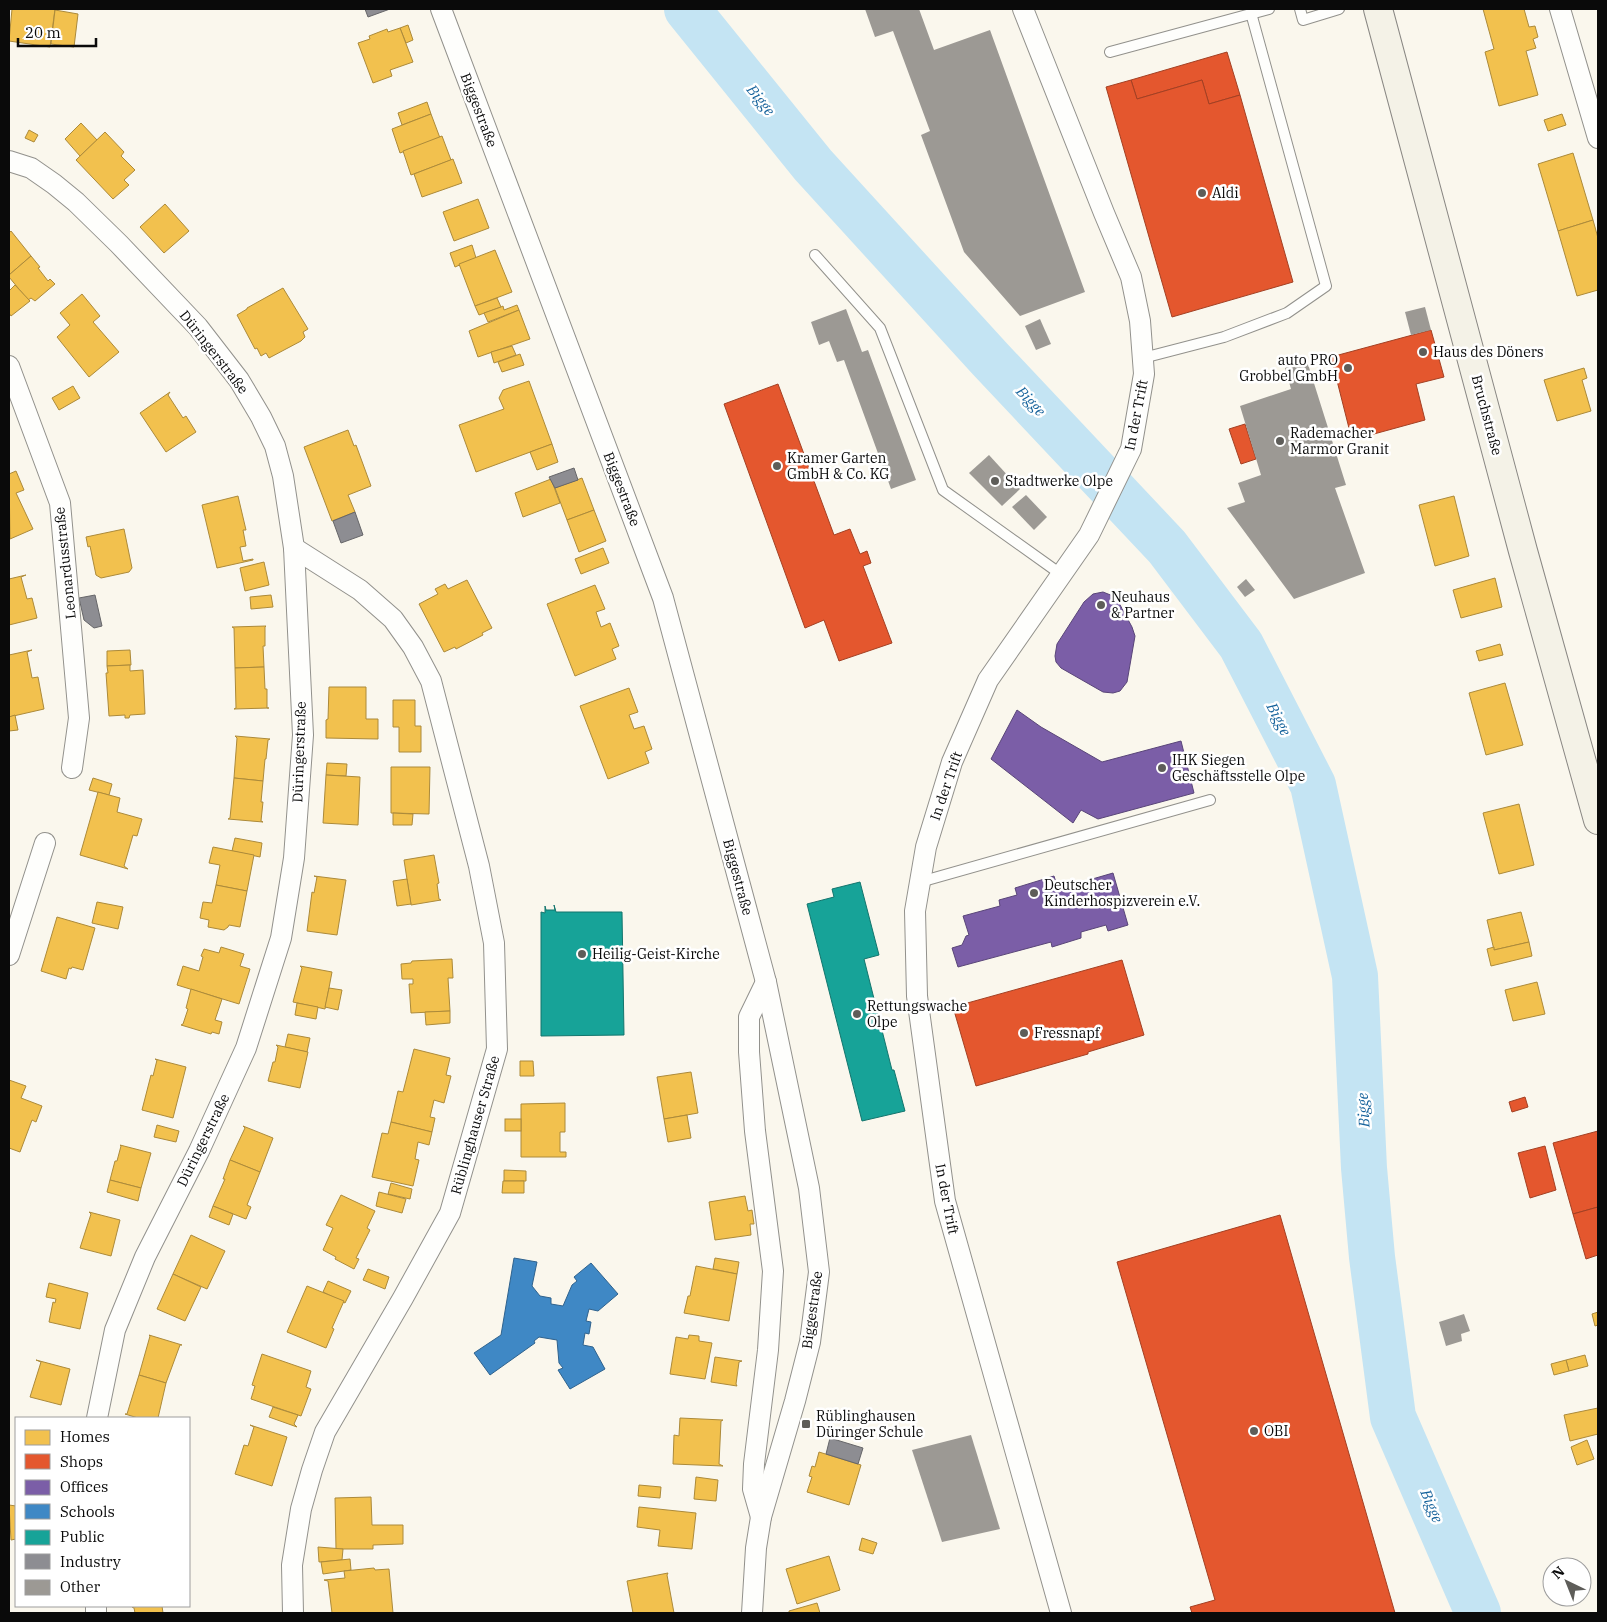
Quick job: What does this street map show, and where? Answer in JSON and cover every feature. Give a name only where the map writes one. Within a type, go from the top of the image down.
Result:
[{"type":"main road","name":"Bruchstraße","points":[[1378,9],[1522,551],[1598,820]]},
{"type":"street","name":"Biggestraße","points":[[441,9],[663,598],[766,982],[809,1188],[819,1272],[810,1342],[761,1517],[756,1548],[752,1613]]},
{"type":"street","name":"In der Trift","points":[[1023,9],[1131,277],[1140,321],[1144,374],[1131,449],[1089,535],[988,680],[952,762],[926,847],[915,911],[917,996],[945,1201],[1061,1613]]},
{"type":"street","points":[[1560,9],[1598,138]]},
{"type":"street","name":"Düringerstraße","points":[[9,161],[31,168],[76,202],[198,327],[239,380],[275,446],[283,476],[294,548],[303,735],[294,858],[281,938],[246,1048],[199,1151],[145,1257],[116,1330],[97,1417]]},
{"type":"street","name":"Leonardusstraße","points":[[9,366],[60,503],[80,718],[72,768]]},
{"type":"street","name":"Rüblinghauser Straße","points":[[293,1613],[292,1565],[301,1509],[325,1432],[403,1298],[450,1212],[497,1049],[494,943],[480,866],[431,681],[412,647],[393,619],[360,590],[294,548]]},
{"type":"street","points":[[9,955],[45,843]]},
{"type":"street","name":"Biggestraße","points":[[761,1517],[753,1489],[754,1464],[768,1350],[773,1271],[755,1131],[749,1052],[749,1017],[766,982]]},
{"type":"lane","points":[[1110,52],[1269,9]]},
{"type":"lane","points":[[1300,9],[1303,20],[1339,9]]},
{"type":"lane","points":[[1143,358],[1224,337],[1287,313],[1326,286],[1251,13]]},
{"type":"lane","points":[[814,255],[880,328],[943,490],[1062,575]]},
{"type":"lane","points":[[920,882],[1210,800]]},
{"type":"building: Homes","points":[[12,9],[55,9],[50,47],[9,41]]},
{"type":"building: Homes","points":[[1483,9],[1524,9],[1529,27],[1535,26],[1538,37],[1533,39],[1536,48],[1526,51],[1538,95],[1499,106],[1485,52],[1494,49]]},
{"type":"building: Homes","points":[[55,10],[78,14],[74,47],[51,44]]},
{"type":"building: Homes","points":[[408,25],[413,40],[406,43],[400,28]]},
{"type":"building: Homes","points":[[400,28],[413,62],[390,70],[392,76],[373,83],[358,43],[370,39],[369,36],[387,29],[388,32]]},
{"type":"building: Homes","points":[[427,102],[431,114],[402,125],[398,113]]},
{"type":"building: Homes","points":[[431,114],[440,138],[400,153],[392,129]]},
{"type":"building: Homes","points":[[1562,114],[1566,125],[1548,131],[1544,120]]},
{"type":"building: Homes","points":[[81,123],[97,140],[80,156],[65,139]]},
{"type":"building: Homes","points":[[29,130],[38,135],[34,142],[25,138]]},
{"type":"building: Homes","points":[[105,132],[124,152],[121,156],[135,170],[124,180],[129,185],[113,199],[76,160]]},
{"type":"building: Homes","points":[[442,136],[451,160],[411,175],[403,151]]},
{"type":"building: Homes","points":[[1573,153],[1593,220],[1558,231],[1538,164]]},
{"type":"building: Homes","points":[[453,159],[462,183],[422,197],[414,174]]},
{"type":"building: Homes","points":[[478,199],[489,228],[454,241],[443,212]]},
{"type":"building: Homes","points":[[165,204],[189,231],[164,253],[140,227]]},
{"type":"building: Homes","points":[[1593,220],[1598,238],[1598,290],[1577,296],[1558,231]]},
{"type":"building: Homes","points":[[11,231],[31,256],[9,275],[9,233]]},
{"type":"building: Homes","points":[[472,245],[476,258],[455,267],[450,253]]},
{"type":"building: Homes","points":[[495,250],[512,292],[475,306],[459,264]]},
{"type":"building: Homes","points":[[31,256],[48,281],[50,279],[55,284],[35,301],[31,298],[28,300],[9,277]]},
{"type":"building: Homes","points":[[15,285],[30,301],[11,316],[9,313],[9,291]]},
{"type":"building: Homes","points":[[283,288],[308,329],[303,332],[305,337],[301,341],[269,358],[266,353],[261,356],[257,348],[255,349],[237,315]]},
{"type":"building: Homes","points":[[82,294],[100,316],[93,322],[119,352],[89,377],[57,337],[70,325],[60,313]]},
{"type":"building: Homes","points":[[497,298],[501,307],[479,315],[475,306]]},
{"type":"building: Homes","points":[[517,305],[519,310],[488,322],[484,313],[503,306],[504,310]]},
{"type":"building: Homes","points":[[519,310],[530,339],[478,357],[469,331]]},
{"type":"building: Homes","points":[[512,346],[516,355],[494,363],[491,352]]},
{"type":"building: Homes","points":[[520,354],[524,365],[502,372],[498,362]]},
{"type":"building: Homes","points":[[1584,368],[1587,378],[1582,380],[1591,411],[1557,421],[1544,380]]},
{"type":"building: Homes","points":[[529,381],[552,444],[476,472],[459,425],[504,409],[499,398],[503,390]]},
{"type":"building: Homes","points":[[73,386],[80,398],[59,410],[52,398]]},
{"type":"building: Homes","points":[[170,392],[168,395],[183,418],[186,416],[196,432],[166,452],[140,413]]},
{"type":"building: Homes","points":[[348,430],[354,446],[356,445],[371,486],[348,495],[355,512],[332,521],[304,447]]},
{"type":"building: Homes","points":[[552,444],[558,462],[537,470],[530,452]]},
{"type":"building: Homes","points":[[16,471],[24,490],[16,493],[33,529],[10,539],[9,474]]},
{"type":"building: Homes","points":[[582,478],[594,510],[567,520],[555,488]]},
{"type":"building: Homes","points":[[551,479],[560,503],[523,517],[515,493]]},
{"type":"building: Homes","points":[[238,496],[246,530],[243,530],[246,546],[240,547],[243,561],[253,560],[217,568],[202,505]]},
{"type":"building: Homes","points":[[1454,496],[1469,556],[1435,566],[1419,505]]},
{"type":"building: Homes","points":[[594,510],[606,541],[579,552],[567,520]]},
{"type":"building: Homes","points":[[124,529],[132,568],[129,572],[101,578],[96,575],[90,546],[88,547],[86,537]]},
{"type":"building: Homes","points":[[603,548],[609,563],[581,574],[575,559]]},
{"type":"building: Homes","points":[[264,562],[269,585],[245,591],[240,568]]},
{"type":"building: Homes","points":[[26,575],[21,577],[27,599],[32,598],[37,618],[9,625],[9,579]]},
{"type":"building: Homes","points":[[1495,578],[1502,607],[1461,618],[1453,590]]},
{"type":"building: Homes","points":[[467,580],[492,628],[482,633],[483,635],[456,649],[455,647],[444,652],[419,604],[438,594],[435,589],[445,584],[448,589]]},
{"type":"building: Homes","points":[[595,585],[605,609],[596,612],[601,627],[610,623],[619,646],[612,649],[616,659],[575,676],[547,604]]},
{"type":"building: Homes","points":[[271,595],[273,607],[251,609],[250,597]]},
{"type":"building: Homes","points":[[266,626],[265,646],[263,646],[264,667],[235,668],[234,628],[232,627]]},
{"type":"building: Homes","points":[[1500,644],[1503,655],[1479,661],[1476,651]]},
{"type":"building: Homes","points":[[32,650],[27,652],[32,678],[38,677],[44,709],[9,717],[9,655]]},
{"type":"building: Homes","points":[[130,650],[131,665],[107,666],[107,651]]},
{"type":"building: Homes","points":[[130,665],[130,671],[143,670],[145,714],[130,715],[129,718],[125,718],[125,715],[109,716],[107,666]]},
{"type":"building: Homes","points":[[264,667],[267,708],[269,708],[234,709],[236,708],[235,668]]},
{"type":"building: Homes","points":[[1505,683],[1523,745],[1486,755],[1469,693]]},
{"type":"building: Homes","points":[[329,687],[366,687],[366,719],[378,719],[378,739],[326,738]]},
{"type":"building: Homes","points":[[629,688],[638,712],[629,715],[634,729],[644,726],[652,749],[645,752],[649,763],[608,779],[580,706]]},
{"type":"building: Homes","points":[[393,700],[415,700],[415,726],[421,726],[421,752],[399,752],[399,727],[393,727]]},
{"type":"building: Homes","points":[[15,715],[18,730],[9,731],[9,717]]},
{"type":"building: Homes","points":[[235,736],[270,739],[268,740],[263,781],[234,778],[237,738]]},
{"type":"building: Homes","points":[[327,763],[347,764],[346,776],[326,775]]},
{"type":"building: Homes","points":[[391,767],[430,767],[429,814],[391,813]]},
{"type":"building: Homes","points":[[326,775],[360,777],[358,825],[323,823]]},
{"type":"building: Homes","points":[[93,778],[112,784],[109,795],[89,790]]},
{"type":"building: Homes","points":[[234,778],[263,781],[261,821],[263,822],[228,819],[230,818]]},
{"type":"building: Homes","points":[[98,792],[120,798],[117,812],[142,819],[137,836],[133,835],[124,866],[128,869],[80,855]]},
{"type":"building: Homes","points":[[1519,804],[1534,865],[1499,874],[1483,813]]},
{"type":"building: Homes","points":[[393,813],[413,814],[412,825],[393,825]]},
{"type":"building: Homes","points":[[235,838],[262,843],[260,857],[232,851]]},
{"type":"building: Homes","points":[[213,847],[254,855],[247,891],[216,885],[220,865],[209,863]]},
{"type":"building: Homes","points":[[434,855],[439,883],[437,884],[439,899],[441,900],[411,905],[404,860]]},
{"type":"building: Homes","points":[[314,876],[346,880],[337,935],[307,931],[312,892],[314,893],[317,877]]},
{"type":"building: Homes","points":[[407,879],[411,904],[397,906],[393,881]]},
{"type":"building: Homes","points":[[216,885],[247,891],[240,927],[229,925],[224,930],[208,927],[209,920],[200,918],[203,902],[212,903]]},
{"type":"building: Homes","points":[[97,902],[123,907],[118,929],[92,923]]},
{"type":"building: Homes","points":[[1521,912],[1529,942],[1494,950],[1487,920]]},
{"type":"building: Homes","points":[[57,917],[95,928],[83,970],[69,968],[66,979],[41,971]]},
{"type":"building: Homes","points":[[1529,942],[1532,956],[1491,966],[1487,949],[1494,947],[1494,950]]},
{"type":"building: Homes","points":[[221,947],[244,954],[240,966],[250,969],[239,1004],[177,985],[183,966],[199,971],[204,949],[219,953]]},
{"type":"building: Homes","points":[[452,959],[453,978],[448,978],[450,1011],[411,1013],[409,984],[413,984],[413,979],[402,979],[401,964],[411,963],[412,961]]},
{"type":"building: Homes","points":[[300,966],[332,972],[325,1009],[293,1002],[302,968]]},
{"type":"building: Homes","points":[[1537,982],[1545,1014],[1513,1021],[1505,990]]},
{"type":"building: Homes","points":[[329,988],[342,990],[338,1010],[325,1007]]},
{"type":"building: Homes","points":[[191,989],[222,999],[215,1020],[222,1022],[219,1034],[212,1032],[211,1034],[181,1025],[188,1009],[186,1008]]},
{"type":"building: Homes","points":[[297,1003],[318,1007],[316,1019],[295,1015]]},
{"type":"building: Homes","points":[[450,1011],[450,1023],[426,1025],[425,1012]]},
{"type":"building: Homes","points":[[288,1034],[310,1038],[307,1052],[285,1047]]},
{"type":"building: Homes","points":[[276,1045],[308,1052],[300,1088],[268,1081],[273,1062],[275,1062],[278,1047]]},
{"type":"building: Homes","points":[[414,1049],[450,1058],[446,1075],[451,1076],[444,1103],[434,1100],[430,1117],[435,1118],[432,1132],[391,1122],[398,1091],[403,1092]]},
{"type":"building: Homes","points":[[155,1059],[186,1067],[173,1118],[142,1110],[151,1075],[153,1076],[157,1060]]},
{"type":"building: Homes","points":[[520,1061],[533,1061],[534,1076],[520,1076]]},
{"type":"building: Homes","points":[[691,1072],[698,1113],[664,1119],[657,1077]]},
{"type":"building: Homes","points":[[9,1080],[26,1086],[21,1098],[42,1106],[36,1122],[32,1120],[20,1152],[9,1148]]},
{"type":"building: Homes","points":[[565,1103],[565,1132],[560,1132],[560,1152],[566,1152],[566,1157],[521,1157],[521,1104]]},
{"type":"building: Homes","points":[[687,1115],[691,1138],[668,1142],[664,1119]]},
{"type":"building: Homes","points":[[505,1119],[521,1119],[521,1131],[505,1131]]},
{"type":"building: Homes","points":[[391,1122],[432,1132],[429,1145],[418,1142],[415,1159],[419,1160],[413,1186],[372,1177],[382,1133],[388,1134]]},
{"type":"building: Homes","points":[[157,1125],[179,1131],[176,1142],[154,1137]]},
{"type":"building: Homes","points":[[243,1126],[273,1138],[260,1172],[230,1160],[245,1128]]},
{"type":"building: Homes","points":[[120,1145],[151,1153],[141,1188],[110,1180],[115,1161],[117,1161]]},
{"type":"building: Homes","points":[[230,1160],[260,1172],[247,1205],[251,1207],[246,1219],[213,1206],[225,1179],[223,1179]]},
{"type":"building: Homes","points":[[504,1170],[526,1171],[526,1181],[504,1181]]},
{"type":"building: Homes","points":[[110,1180],[141,1188],[138,1201],[107,1192]]},
{"type":"building: Homes","points":[[503,1181],[524,1181],[524,1193],[502,1193]]},
{"type":"building: Homes","points":[[391,1183],[412,1189],[410,1199],[388,1194]]},
{"type":"building: Homes","points":[[379,1192],[406,1199],[402,1213],[376,1206]]},
{"type":"building: Homes","points":[[341,1195],[375,1211],[367,1228],[370,1230],[356,1258],[359,1259],[354,1269],[323,1250],[333,1228],[326,1225]]},
{"type":"building: Homes","points":[[745,1196],[748,1211],[752,1210],[754,1224],[750,1224],[751,1235],[715,1240],[709,1202]]},
{"type":"building: Homes","points":[[213,1206],[233,1214],[229,1225],[209,1217]]},
{"type":"building: Homes","points":[[89,1212],[120,1220],[111,1256],[80,1248],[91,1214]]},
{"type":"building: Homes","points":[[191,1235],[225,1251],[207,1289],[173,1274]]},
{"type":"building: Homes","points":[[715,1258],[739,1262],[737,1274],[713,1269]]},
{"type":"building: Homes","points":[[696,1266],[737,1274],[729,1321],[684,1313],[688,1296],[690,1296]]},
{"type":"building: Homes","points":[[368,1269],[389,1277],[385,1289],[363,1280]]},
{"type":"building: Homes","points":[[173,1274],[201,1287],[185,1321],[157,1309]]},
{"type":"building: Homes","points":[[328,1281],[351,1291],[345,1303],[323,1292]]},
{"type":"building: Homes","points":[[49,1283],[88,1293],[80,1329],[49,1322],[53,1302],[55,1303],[56,1299],[46,1297]]},
{"type":"building: Homes","points":[[307,1286],[344,1301],[332,1328],[334,1329],[326,1348],[287,1332]]},
{"type":"building: Homes","points":[[1598,1312],[1598,1325],[1595,1326],[1592,1314]]},
{"type":"building: Homes","points":[[149,1335],[182,1345],[180,1345],[166,1383],[139,1375]]},
{"type":"building: Homes","points":[[689,1335],[699,1336],[699,1341],[712,1343],[705,1379],[670,1374],[676,1337],[688,1339]]},
{"type":"building: Homes","points":[[262,1354],[311,1371],[306,1387],[311,1389],[301,1416],[251,1399],[255,1386],[252,1385]]},
{"type":"building: Homes","points":[[1585,1355],[1588,1366],[1569,1371],[1566,1360]]},
{"type":"building: Homes","points":[[715,1357],[742,1361],[739,1362],[737,1386],[711,1382]]},
{"type":"building: Homes","points":[[36,1360],[70,1369],[61,1405],[30,1397],[41,1362]]},
{"type":"building: Homes","points":[[1566,1360],[1569,1371],[1554,1375],[1551,1364]]},
{"type":"building: Homes","points":[[139,1375],[166,1383],[158,1417],[135,1417],[125,1414],[127,1414]]},
{"type":"building: Homes","points":[[273,1407],[298,1415],[294,1424],[297,1427],[269,1417]]},
{"type":"building: Homes","points":[[1598,1408],[1598,1434],[1570,1441],[1564,1415]]},
{"type":"building: Homes","points":[[680,1418],[723,1420],[721,1421],[719,1464],[723,1466],[673,1464],[674,1435],[679,1436]]},
{"type":"building: Homes","points":[[250,1425],[287,1437],[272,1486],[235,1474],[244,1445],[248,1446],[254,1427]]},
{"type":"building: Homes","points":[[1587,1440],[1594,1459],[1577,1465],[1571,1447]]},
{"type":"building: Homes","points":[[819,1452],[861,1465],[849,1505],[807,1492],[812,1477],[809,1476],[812,1466],[815,1467]]},
{"type":"building: Homes","points":[[696,1477],[718,1480],[716,1501],[694,1499]]},
{"type":"building: Homes","points":[[639,1485],[661,1487],[660,1498],[638,1496]]},
{"type":"building: Homes","points":[[371,1497],[372,1525],[403,1525],[403,1544],[373,1545],[373,1549],[336,1549],[335,1498]]},
{"type":"building: Homes","points":[[9,1505],[15,1506],[15,1539],[11,1540]]},
{"type":"building: Homes","points":[[639,1507],[696,1513],[692,1549],[658,1546],[660,1530],[637,1527]]},
{"type":"building: Homes","points":[[862,1538],[877,1543],[873,1554],[859,1550]]},
{"type":"building: Homes","points":[[318,1547],[343,1549],[342,1560],[319,1562]]},
{"type":"building: Homes","points":[[829,1556],[840,1590],[797,1604],[786,1569]]},
{"type":"building: Homes","points":[[350,1559],[351,1570],[323,1574],[321,1562]]},
{"type":"building: Homes","points":[[374,1568],[375,1570],[389,1569],[393,1613],[332,1613],[328,1581],[324,1580],[345,1578],[344,1571]]},
{"type":"building: Homes","points":[[668,1573],[674,1613],[633,1613],[627,1581]]},
{"type":"building: Homes","points":[[817,1603],[820,1613],[789,1613],[789,1611]]},
{"type":"building: Homes","points":[[132,1607],[162,1607],[163,1613],[135,1613]]},
{"type":"building: Shops","points":[[1227,52],[1240,95],[1209,104],[1202,80],[1137,99],[1131,80]]},
{"type":"building: Shops","name":"Aldi","points":[[1131,80],[1137,99],[1202,80],[1209,104],[1240,95],[1293,282],[1172,317],[1106,87]]},
{"type":"building: Shops","points":[[1431,330],[1444,377],[1416,384],[1425,420],[1352,440],[1331,357]]},
{"type":"building: Shops","name":"Kramer Garten GmbH & Co. KG","points":[[778,384],[834,535],[850,529],[860,554],[867,551],[871,563],[863,566],[892,643],[839,661],[824,620],[805,628],[724,404]]},
{"type":"building: Shops","points":[[1245,424],[1256,459],[1241,464],[1229,429]]},
{"type":"building: Shops","points":[[1122,960],[1144,1035],[1088,1052],[1088,1054],[976,1086],[953,1007]]},
{"type":"building: Shops","points":[[1525,1097],[1528,1107],[1512,1112],[1509,1102]]},
{"type":"building: Shops","points":[[1598,1131],[1598,1207],[1573,1214],[1553,1143]]},
{"type":"building: Shops","points":[[1545,1146],[1556,1190],[1530,1198],[1518,1153]]},
{"type":"building: Shops","points":[[1598,1207],[1598,1255],[1586,1259],[1573,1214]]},
{"type":"building: Shops","name":"OBI","points":[[1280,1215],[1395,1613],[1192,1613],[1190,1607],[1215,1600],[1117,1262]]},
{"type":"building: Offices","points":[[1103,592],[1113,596],[1119,603],[1135,636],[1127,682],[1120,691],[1113,693],[1103,692],[1061,668],[1056,662],[1055,656],[1057,644],[1084,602],[1093,594]]},
{"type":"building: Offices","points":[[1017,710],[1041,727],[1102,762],[1181,741],[1194,793],[1098,819],[1081,810],[1073,823],[991,759]]},
{"type":"building: Offices","points":[[1113,873],[1128,925],[1108,931],[1106,925],[1081,932],[1081,938],[1052,947],[1051,942],[958,967],[952,948],[962,945],[966,936],[969,935],[963,916],[1000,906],[999,900],[1017,895],[1015,888],[1054,876],[1058,889]]},
{"type":"building: Schools","points":[[514,1258],[537,1262],[532,1286],[540,1296],[551,1298],[551,1304],[563,1306],[572,1285],[577,1281],[574,1277],[591,1263],[618,1294],[598,1311],[589,1309],[586,1321],[591,1322],[589,1334],[585,1333],[583,1345],[593,1347],[605,1369],[570,1389],[558,1370],[563,1368],[559,1363],[557,1340],[539,1337],[534,1341],[535,1343],[490,1375],[474,1353],[501,1335]]},
{"type":"building: Public","name":"Rettungswache Olpe","points":[[860,882],[879,955],[864,959],[892,1070],[894,1070],[905,1111],[862,1121],[807,904],[834,897],[832,889]]},
{"type":"building: Public","name":"Heilig-Geist-Kirche","points":[[554,905],[556,912],[622,912],[624,1035],[541,1036],[541,912],[545,913],[545,906],[546,910],[555,910]]},
{"type":"building: Industry","points":[[365,9],[390,9],[368,17]]},
{"type":"building: Industry","points":[[574,468],[578,480],[555,488],[549,477]]},
{"type":"building: Industry","points":[[355,512],[363,535],[341,543],[333,521]]},
{"type":"building: Industry","points":[[95,595],[102,626],[94,628],[84,620],[79,598]]},
{"type":"building: Industry","points":[[830,1438],[863,1448],[858,1464],[826,1454]]},
{"type":"building: Other","points":[[865,9],[919,9],[934,50],[990,30],[1085,292],[1020,316],[964,252],[921,135],[930,131],[893,31],[875,37]]},
{"type":"building: Other","points":[[1425,307],[1431,330],[1411,335],[1405,312]]},
{"type":"building: Other","points":[[846,309],[862,352],[868,350],[916,480],[891,489],[844,360],[837,362],[829,341],[819,345],[811,322]]},
{"type":"building: Other","points":[[1040,319],[1051,344],[1036,350],[1025,326]]},
{"type":"building: Other","points":[[1307,361],[1346,485],[1335,488],[1365,573],[1294,599],[1227,508],[1245,502],[1238,483],[1261,475],[1240,406],[1291,389],[1285,368]]},
{"type":"building: Other","name":"Stadtwerke Olpe","points":[[989,455],[1020,489],[1002,506],[969,473]]},
{"type":"building: Other","points":[[1026,495],[1047,517],[1034,530],[1012,507]]},
{"type":"building: Other","points":[[1246,579],[1255,590],[1245,597],[1237,587]]},
{"type":"building: Other","points":[[1464,1314],[1470,1331],[1461,1334],[1462,1341],[1446,1346],[1439,1322]]},
{"type":"building: Other","points":[[971,1435],[1000,1529],[942,1542],[912,1450]]},
{"type":"waterway","name":"Bigge","points":[[687,9],[813,165],[990,359],[1167,547],[1241,645],[1313,785],[1355,976],[1364,1168],[1372,1257],[1393,1417],[1478,1613]]},
{"type":"place","name":"Aldi","points":[[1202,193]]},
{"type":"place","name":"Haus des Döners","points":[[1423,352]]},
{"type":"place","name":"auto PRO Grobbel GmbH","points":[[1348,368]]},
{"type":"place","name":"Rademacher Marmor Granit","points":[[1280,441]]},
{"type":"place","name":"Kramer Garten GmbH & Co. KG","points":[[777,466]]},
{"type":"place","name":"Stadtwerke Olpe","points":[[995,481]]},
{"type":"place","name":"Neuhaus & Partner","points":[[1101,605]]},
{"type":"place","name":"IHK Siegen Geschäftsstelle Olpe","points":[[1162,768]]},
{"type":"place","name":"Deutscher Kinderhospizverein e.V.","points":[[1034,893]]},
{"type":"place","name":"Heilig-Geist-Kirche","points":[[582,954]]},
{"type":"place","name":"Rettungswache Olpe","points":[[857,1014]]},
{"type":"place","name":"Fressnapf","points":[[1024,1033]]},
{"type":"place","name":"Rüblinghausen Düringer Schule","points":[[806,1424]]},
{"type":"place","name":"OBI","points":[[1254,1431]]}]
